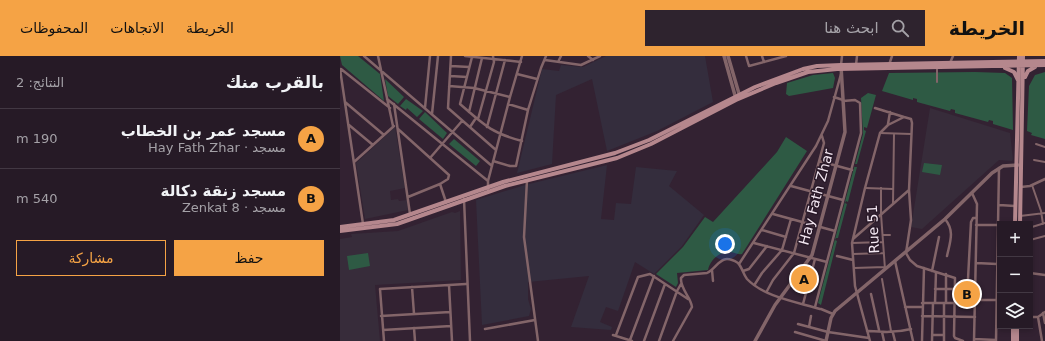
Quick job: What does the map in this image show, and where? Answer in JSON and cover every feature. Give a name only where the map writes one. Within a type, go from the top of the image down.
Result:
[{"type":"main road","points":[[1015,221],[1019,165],[1021,84],[1021,64],[1019,56]]},
{"type":"main road","points":[[1021,64],[1023,56]]},
{"type":"main road","points":[[340,231],[407,221],[488,189],[610,157],[666,134],[737,97],[803,69],[841,69],[856,67],[998,67],[1045,61]]},
{"type":"main road","points":[[889,67],[950,63],[1021,64],[1040,66]]},
{"type":"main road","points":[[1021,84],[1028,72],[1045,65]]},
{"type":"main road","points":[[998,67],[1014,72],[1021,84]]},
{"type":"main road","points":[[1019,165],[1021,187],[1020,221]]},
{"type":"main road","points":[[340,228],[363,227],[411,215],[446,202],[465,197]]},
{"type":"main road","points":[[1013,329],[1013,341]]},
{"type":"main road","points":[[1017,329],[1017,341]]},
{"type":"street","points":[[364,56],[492,166]]},
{"type":"street","points":[[378,56],[393,126]]},
{"type":"street","points":[[425,108],[430,56]]},
{"type":"street","points":[[432,114],[438,56]]},
{"type":"street","points":[[451,56],[448,108],[496,150]]},
{"type":"street","points":[[465,56],[482,58],[493,57],[521,62]]},
{"type":"street","points":[[487,127],[508,56]]},
{"type":"street","points":[[488,189],[488,181],[493,161],[522,56]]},
{"type":"street","points":[[493,161],[516,166],[528,110],[546,56]]},
{"type":"street","points":[[558,62],[561,56]]},
{"type":"street","points":[[588,56],[593,60]]},
{"type":"street","points":[[545,60],[581,65],[600,56]]},
{"type":"street","points":[[724,56],[737,97]]},
{"type":"street","points":[[728,56],[737,97]]},
{"type":"street","points":[[746,56],[749,66],[776,57],[786,56]]},
{"type":"street","points":[[762,56],[764,62]]},
{"type":"street","points":[[739,264],[791,186],[821,136],[834,97],[841,69],[842,56]]},
{"type":"street","points":[[856,67],[857,56]]},
{"type":"street","points":[[889,67],[892,56]]},
{"type":"street","points":[[950,63],[953,56]]},
{"type":"street","points":[[472,57],[460,104],[487,127],[500,135],[522,141]]},
{"type":"street","points":[[470,127],[477,119],[493,57]]},
{"type":"street","points":[[468,112],[482,58]]},
{"type":"street","points":[[451,66],[469,67]]},
{"type":"street","points":[[340,68],[363,227]]},
{"type":"street","points":[[340,68],[390,108]]},
{"type":"street","points":[[937,68],[937,82]]},
{"type":"street","name":"Hay Fath Zhar","points":[[755,341],[780,298],[813,258],[844,132],[841,69]]},
{"type":"street","points":[[517,74],[537,80]]},
{"type":"street","points":[[450,76],[467,77]]},
{"type":"street","points":[[449,86],[465,86],[510,97]]},
{"type":"street","points":[[815,307],[861,133],[860,103],[855,100],[843,100],[834,97]]},
{"type":"street","points":[[387,99],[488,181]]},
{"type":"street","points":[[345,102],[384,135]]},
{"type":"street","points":[[394,104],[411,215]]},
{"type":"street","points":[[508,104],[528,110]]},
{"type":"street","points":[[875,108],[911,119],[909,190],[910,220],[906,253],[914,265],[955,277],[955,338],[953,341]]},
{"type":"street","points":[[888,124],[890,112]]},
{"type":"street","points":[[798,324],[828,332],[870,340],[857,293],[852,243],[880,133],[888,124],[904,117]]},
{"type":"street","points":[[430,158],[462,121]]},
{"type":"street","points":[[354,162],[397,123]]},
{"type":"street","points":[[349,125],[373,144]]},
{"type":"street","points":[[398,129],[449,175],[448,179],[440,184],[408,197]]},
{"type":"street","points":[[880,133],[911,134]]},
{"type":"street","points":[[893,203],[894,134]]},
{"type":"street","points":[[767,291],[794,254],[824,143],[821,136]]},
{"type":"street","points":[[1036,144],[1045,147]]},
{"type":"street","points":[[1034,160],[1045,162]]},
{"type":"street","points":[[819,161],[852,170]]},
{"type":"street","points":[[796,332],[826,341],[833,314],[885,268],[895,262],[945,219],[999,168],[1019,165]]},
{"type":"street","points":[[998,221],[999,168]]},
{"type":"street","points":[[526,178],[524,237],[538,341]]},
{"type":"street","points":[[1021,187],[1032,185],[1045,179]]},
{"type":"street","points":[[440,184],[446,202]]},
{"type":"street","points":[[1032,185],[1044,224],[1033,227]]},
{"type":"street","points":[[791,186],[843,200]]},
{"type":"street","points":[[865,188],[893,189]]},
{"type":"street","name":"Rue 51","points":[[881,188],[881,214],[885,268]]},
{"type":"street","points":[[853,240],[862,230],[909,190]]},
{"type":"street","points":[[972,192],[976,199],[974,340],[996,341],[997,329]]},
{"type":"street","points":[[465,197],[466,284],[470,341]]},
{"type":"street","points":[[999,205],[1016,206]]},
{"type":"street","points":[[1020,216],[1045,213]]},
{"type":"street","points":[[773,214],[835,231]]},
{"type":"street","points":[[975,292],[969,287],[968,279],[971,222],[973,218],[976,218]]},
{"type":"street","points":[[755,284],[762,273],[782,250],[791,219]]},
{"type":"street","points":[[945,219],[952,229],[947,256]]},
{"type":"street","points":[[856,225],[862,230]]},
{"type":"street","points":[[976,225],[997,225]]},
{"type":"street","points":[[762,230],[786,237]]},
{"type":"street","points":[[883,235],[890,235]]},
{"type":"street","points":[[1033,239],[1045,236]]},
{"type":"street","points":[[932,271],[939,237]]},
{"type":"street","points":[[852,243],[883,242]]},
{"type":"street","points":[[754,243],[827,262]]},
{"type":"street","points":[[743,271],[750,269],[767,246]]},
{"type":"street","points":[[853,254],[884,253]]},
{"type":"street","points":[[837,256],[853,260]]},
{"type":"street","points":[[803,304],[813,258]]},
{"type":"street","points":[[659,341],[676,291],[681,284],[681,279],[683,276],[708,273],[715,265],[724,259],[733,260],[739,264],[746,278],[780,298],[815,307],[833,314]]},
{"type":"street","points":[[895,262],[913,341]]},
{"type":"street","points":[[976,263],[997,264]]},
{"type":"street","points":[[854,268],[885,268]]},
{"type":"street","points":[[922,341],[924,268]]},
{"type":"street","points":[[712,270],[713,281]]},
{"type":"street","points":[[932,341],[936,272]]},
{"type":"street","points":[[1033,273],[1045,275]]},
{"type":"street","points":[[654,276],[631,341],[615,335],[638,277],[650,274],[654,276],[688,299]]},
{"type":"street","points":[[944,341],[946,274]]},
{"type":"street","points":[[882,279],[892,333],[895,341]]},
{"type":"street","points":[[384,341],[380,289],[466,284]]},
{"type":"street","points":[[644,341],[665,284]]},
{"type":"street","points":[[673,341],[692,307],[691,302],[681,284]]},
{"type":"street","points":[[449,285],[452,341]]},
{"type":"street","points":[[412,287],[414,314]]},
{"type":"street","points":[[936,289],[956,289]]},
{"type":"street","points":[[871,294],[884,341]]},
{"type":"street","points":[[975,300],[997,300]]},
{"type":"street","points":[[922,303],[956,303]]},
{"type":"street","points":[[905,307],[922,307]]},
{"type":"street","points":[[381,316],[450,312]]},
{"type":"street","points":[[1033,317],[1038,317],[1044,312]]},
{"type":"street","points":[[1044,312],[1045,323]]},
{"type":"street","points":[[809,327],[811,316]]},
{"type":"street","points":[[922,316],[975,317]]},
{"type":"street","points":[[1038,317],[1042,341]]},
{"type":"street","points":[[485,329],[535,320]]},
{"type":"street","points":[[383,330],[451,326]]},
{"type":"street","points":[[414,328],[415,341]]},
{"type":"street","points":[[867,331],[892,333],[910,329]]},
{"type":"street","points":[[933,335],[944,335]]},
{"type":"street","points":[[955,338],[963,341]]},
{"type":"shaded area","points":[[606,56],[705,56],[713,102],[657,131],[607,151],[592,79],[556,95],[552,164],[517,173],[542,69],[559,71],[561,65],[583,67]]},
{"type":"shaded area","points":[[930,108],[1010,133],[1013,159],[1012,161],[999,160],[922,229],[911,227]]},
{"type":"shaded area","points":[[395,127],[405,188],[390,191],[391,200],[407,200],[408,210],[365,219],[356,163]]},
{"type":"shaded area","points":[[607,165],[601,219],[614,220],[616,203],[631,204],[636,167],[677,171],[669,186],[704,215],[682,246],[654,274],[635,262],[618,311],[606,307],[600,322],[612,327],[611,330],[571,327],[589,276],[528,282],[528,299],[531,309],[529,316],[482,325],[476,200],[525,185]]},
{"type":"shaded area","points":[[460,211],[461,280],[375,285],[380,341],[340,341],[340,239],[352,237],[351,234],[398,231],[452,212],[455,213]]},
{"type":"green space","points":[[340,56],[358,56],[380,74],[384,101],[342,65]]},
{"type":"green space","points":[[1045,72],[1045,139],[1031,135],[1032,133],[1027,131],[1029,86],[1035,75]]},
{"type":"green space","points":[[833,73],[835,78],[833,88],[789,96],[786,94],[787,83],[813,75]]},
{"type":"green space","points":[[889,73],[1005,73],[1012,78],[1013,130],[993,124],[993,121],[989,120],[988,122],[955,113],[955,110],[951,109],[950,111],[917,102],[917,99],[913,98],[913,100],[882,91]]},
{"type":"green space","points":[[385,79],[404,97],[398,104],[388,96]]},
{"type":"green space","points":[[868,93],[876,95],[867,128],[864,127],[864,130],[866,131],[857,164],[855,164],[863,134],[861,98]]},
{"type":"green space","points":[[406,99],[423,111],[417,117],[407,108],[406,110],[400,106]]},
{"type":"green space","points":[[425,112],[447,133],[443,139],[419,119]]},
{"type":"green space","points":[[786,137],[807,151],[742,254],[725,252],[718,255],[713,260],[708,270],[677,273],[678,283],[676,287],[656,274],[683,247],[705,217],[713,222],[777,152]]},
{"type":"green space","points":[[454,139],[480,161],[476,166],[449,144]]},
{"type":"green space","points":[[924,163],[942,165],[940,175],[922,172]]},
{"type":"green space","points":[[854,167],[857,167],[848,202],[846,201],[845,203],[847,204],[838,238],[835,240],[837,241],[821,305],[818,303]]},
{"type":"green space","points":[[368,253],[370,266],[349,270],[347,256]]},
{"type":"place","name":"مسجد عمر بن الخطاب","points":[[804,279]]},
{"type":"place","name":"مسجد زنقة دكالة","points":[[967,294]]}]
